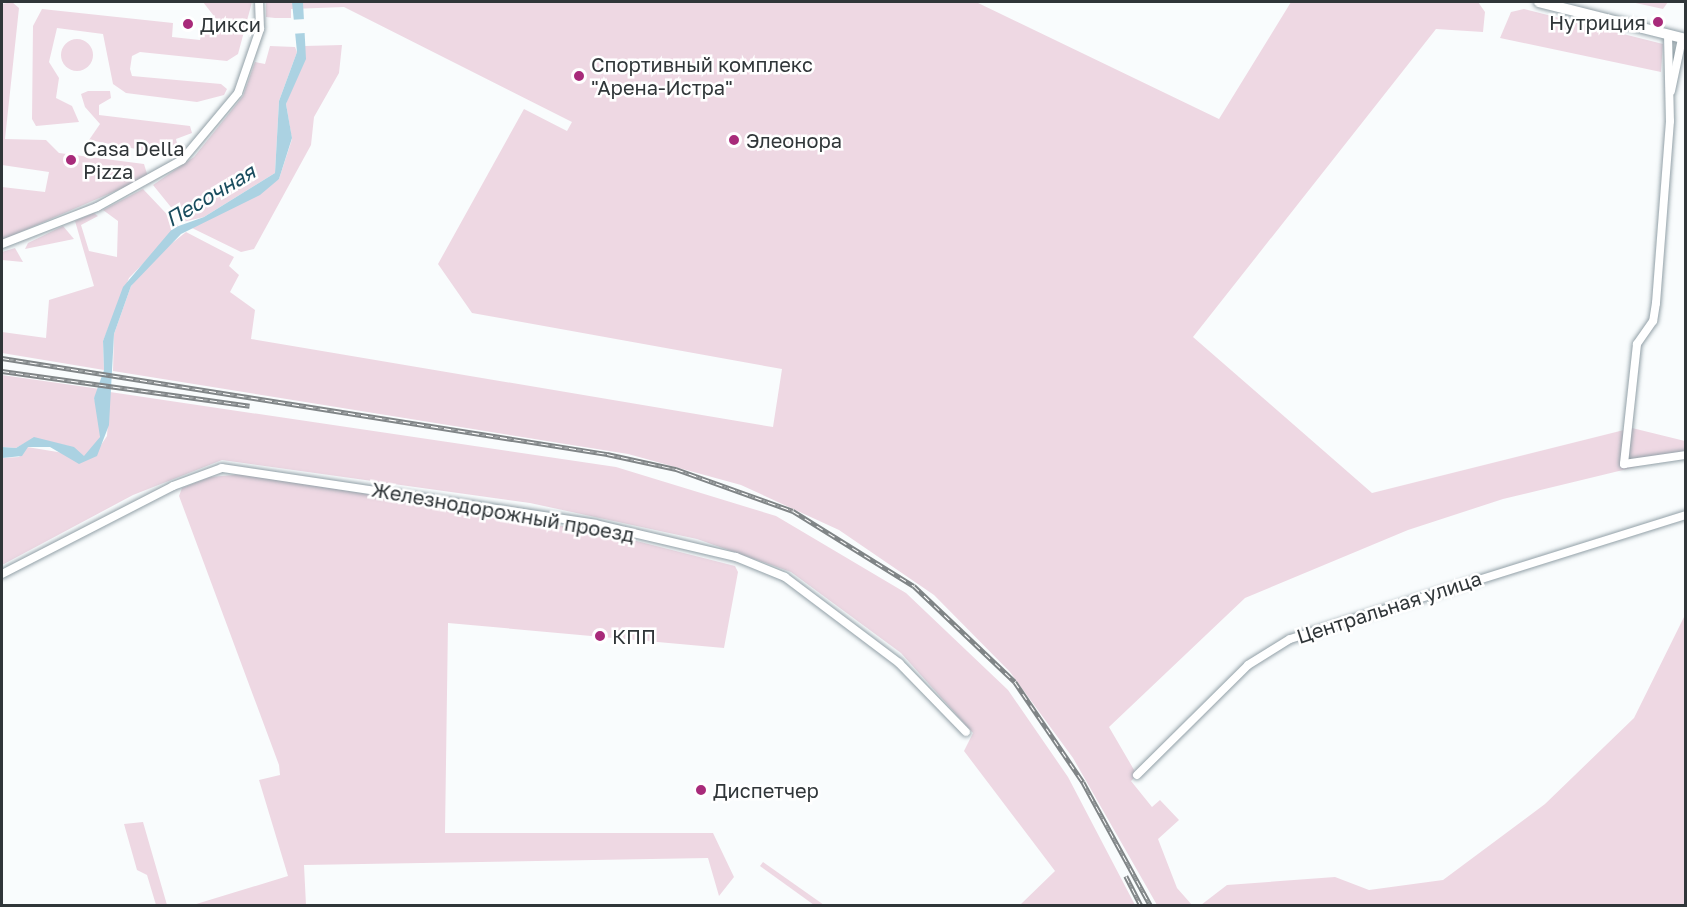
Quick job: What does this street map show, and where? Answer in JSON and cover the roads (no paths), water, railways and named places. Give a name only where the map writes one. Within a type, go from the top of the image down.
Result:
[{"type":"main road","points":[[1539,2],[1684,39]]},
{"type":"street","points":[[2,243],[97,207],[182,160],[238,93],[260,29],[259,2]]},
{"type":"street","points":[[1668,35],[1665,74],[1671,91]]},
{"type":"street","points":[[1684,39],[1671,91],[1656,303],[1653,321],[1638,344],[1624,464],[1686,454]]},
{"type":"street","name":"Железнодорожный проезд","points":[[2,574],[173,486],[222,468],[595,525],[736,557],[785,577],[899,663],[966,732]]},
{"type":"street","name":"Центральная улица","points":[[1137,775],[1248,665],[1290,639],[1686,514]]},
{"type":"water","points":[[292,2],[303,2],[306,59],[286,104],[292,138],[279,179],[260,195],[181,234],[131,286],[114,334],[109,425],[97,456],[79,464],[50,447],[28,447],[22,456],[2,458],[2,447],[16,448],[34,437],[74,447],[84,456],[100,437],[94,398],[104,370],[103,341],[123,287],[173,228],[204,217],[275,173],[279,101],[297,52]]},
{"type":"railway","points":[[2,358],[607,454],[676,469],[793,511],[914,586],[1015,682],[1083,782],[1151,906]]},
{"type":"railway","points":[[2,371],[250,406]]},
{"type":"railway","points":[[1126,876],[1141,906]]},
{"type":"place","name":"Нутриция","points":[[1658,22]]},
{"type":"place","name":"Дикси","points":[[188,24]]},
{"type":"place","name":"Спортивный комплекс \"Арена-Истра\"","points":[[579,76]]},
{"type":"place","name":"Элеонора","points":[[734,140]]},
{"type":"place","name":"Casa Della Pizza","points":[[71,160]]},
{"type":"place","name":"КПП","points":[[600,636]]},
{"type":"place","name":"Диспетчер","points":[[701,790]]},
{"type":"water label","name":"Песочная","points":[[210,195]]}]
